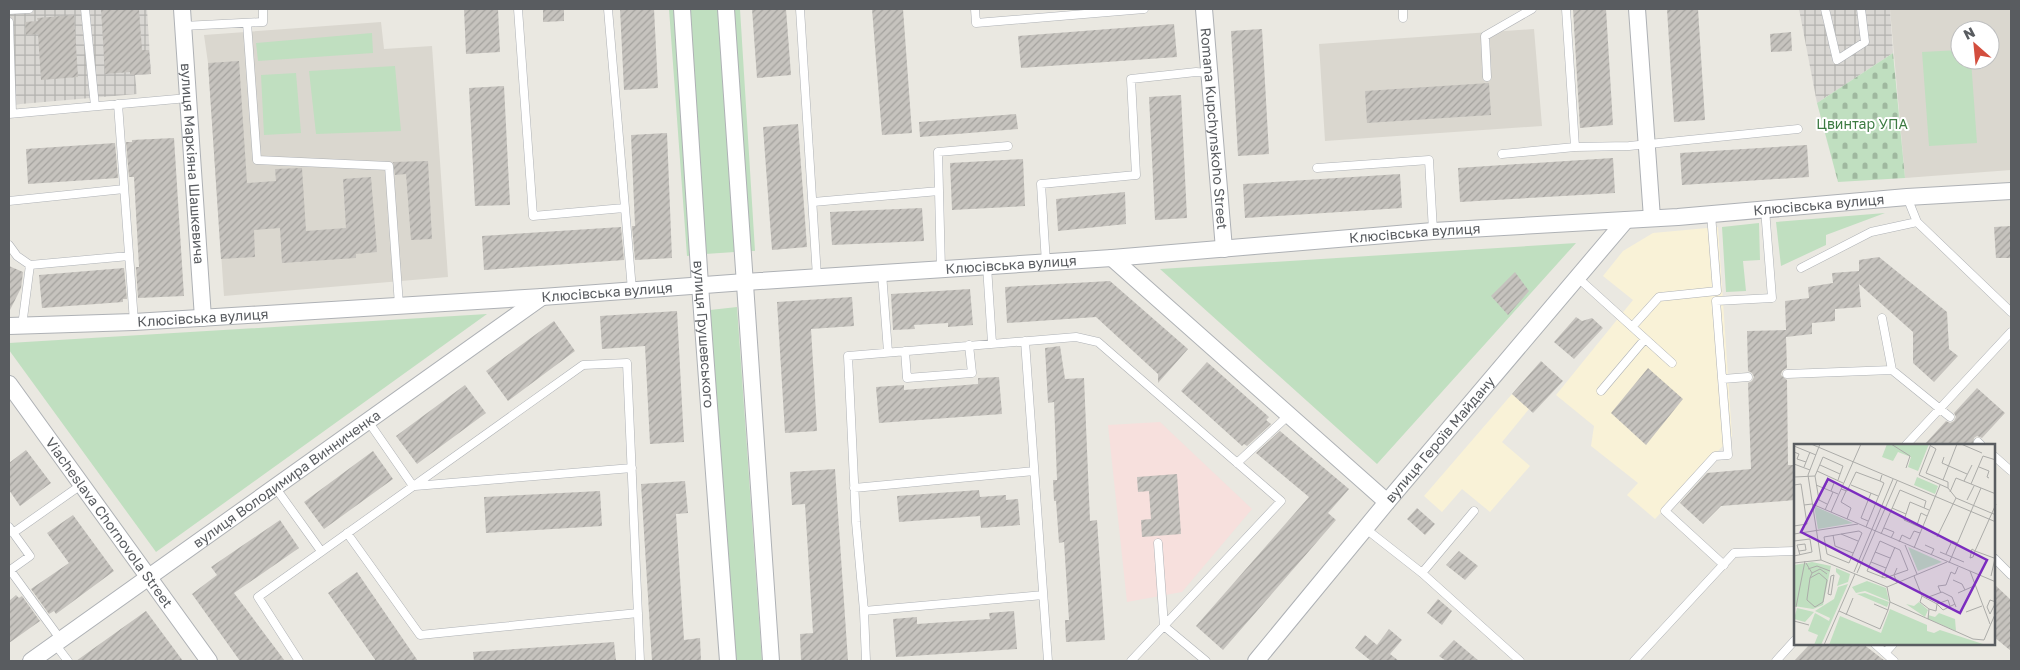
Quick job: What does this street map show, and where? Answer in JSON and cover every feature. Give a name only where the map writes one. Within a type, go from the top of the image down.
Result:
[{"type":"street","name":"вулиця Маркіяна Шашкевича","points":[[182,9],[203,318]]},
{"type":"street","name":"вулиця Грушевського","points":[[682,9],[728,661]]},
{"type":"street","points":[[726,9],[771,661]]},
{"type":"street","name":"Romana Kupchynskoho Street","points":[[1204,9],[1224,249]]},
{"type":"street","points":[[1637,9],[1652,218]]},
{"type":"street","name":"Клюсівська вулиця","points":[[16,326],[203,318],[1046,263],[1433,231],[1626,220],[1907,197],[2011,191]]},
{"type":"street","name":"вулиця Героїв Майдану","points":[[1256,661],[1387,502],[1626,220]]},
{"type":"street","points":[[1112,258],[1387,502]]},
{"type":"street","name":"вулиця Володимира Винниченка","points":[[31,661],[542,297]]},
{"type":"street","name":"Viacheslava Chornovola Street","points":[[9,384],[209,661]]},
{"type":"lane","points":[[9,10],[29,9]]},
{"type":"lane","points":[[85,9],[95,106]]},
{"type":"lane","points":[[183,26],[262,22],[263,9]]},
{"type":"lane","points":[[518,9],[534,216],[624,208]]},
{"type":"lane","points":[[608,9],[632,290]]},
{"type":"lane","points":[[800,9],[814,202],[817,277]]},
{"type":"lane","points":[[975,9],[976,22],[1144,9]]},
{"type":"lane","points":[[1403,9],[1403,18]]},
{"type":"lane","points":[[1487,77],[1485,36],[1532,9]]},
{"type":"lane","points":[[1566,9],[1575,147]]},
{"type":"lane","points":[[1825,9],[1837,60],[1865,42],[1861,9]]},
{"type":"lane","points":[[9,22],[10,114],[188,98]]},
{"type":"lane","points":[[247,23],[257,160],[389,166],[399,305]]},
{"type":"lane","points":[[1046,263],[1041,184],[1136,175],[1131,79],[1196,72],[1208,73]]},
{"type":"lane","points":[[118,104],[134,322]]},
{"type":"lane","points":[[1502,154],[1575,147],[1646,145],[1704,137],[1798,129]]},
{"type":"lane","points":[[941,270],[938,152],[1008,146]]},
{"type":"lane","points":[[1316,168],[1429,160],[1433,231]]},
{"type":"lane","points":[[9,201],[124,190]]},
{"type":"lane","points":[[814,202],[939,190]]},
{"type":"lane","points":[[1907,197],[1917,222],[2011,312]]},
{"type":"lane","points":[[1724,564],[1665,511],[1715,456],[1728,455],[1716,302],[1772,298],[1764,209]]},
{"type":"lane","points":[[1632,327],[1659,297],[1717,291],[1711,214]]},
{"type":"lane","points":[[1801,268],[1871,232],[1917,222]]},
{"type":"lane","points":[[9,245],[17,256],[30,265],[129,256]]},
{"type":"lane","points":[[16,326],[30,265]]},
{"type":"lane","points":[[987,266],[992,343]]},
{"type":"lane","points":[[882,273],[888,352]]},
{"type":"lane","points":[[1577,277],[1672,363]]},
{"type":"lane","points":[[1882,318],[1892,370],[1950,417]]},
{"type":"lane","points":[[1907,444],[2011,332]]},
{"type":"lane","points":[[866,661],[864,610],[854,488],[848,356],[1076,337],[1098,342],[1281,501],[1131,661]]},
{"type":"lane","points":[[1601,391],[1645,339]]},
{"type":"lane","points":[[1025,340],[1048,661]]},
{"type":"lane","points":[[905,351],[907,378],[972,374],[969,345]]},
{"type":"lane","points":[[299,661],[258,597],[582,365],[627,363],[640,661]]},
{"type":"lane","points":[[1787,374],[1892,370]]},
{"type":"lane","points":[[1723,379],[1748,377]]},
{"type":"lane","points":[[1238,464],[1289,415]]},
{"type":"lane","points":[[368,421],[413,486]]},
{"type":"lane","points":[[1995,457],[2011,471]]},
{"type":"lane","points":[[413,486],[632,468]]},
{"type":"lane","points":[[854,488],[1034,471]]},
{"type":"lane","points":[[68,661],[58,642],[9,571],[30,556],[11,530],[81,485]]},
{"type":"lane","points":[[275,487],[321,551]]},
{"type":"lane","points":[[1422,573],[1474,510]]},
{"type":"lane","points":[[1366,529],[1422,573],[1520,661]]},
{"type":"lane","points":[[346,534],[420,634],[638,613]]},
{"type":"lane","points":[[1158,543],[1164,626],[1206,661]]},
{"type":"lane","points":[[1634,661],[1734,553],[1794,551]]},
{"type":"lane","points":[[1995,559],[2011,575]]},
{"type":"lane","points":[[864,610],[1043,595]]},
{"type":"lane","points":[[1776,661],[1794,641]]},
{"type":"lane","points":[[1876,645],[1894,661]]},
{"type":"lane","points":[[1885,653],[1892,645]]},
{"type":"shaded area","points":[[9,9],[147,9],[151,74],[135,75],[137,94],[9,105]]},
{"type":"shaded area","points":[[1799,9],[1890,9],[1893,53],[1817,103]]},
{"type":"shaded area","points":[[1890,9],[2011,9],[2011,170],[1905,178]]},
{"type":"shaded area","points":[[381,22],[384,49],[432,46],[448,277],[224,296],[208,63],[204,35]]},
{"type":"shaded area","points":[[1534,29],[1542,126],[1325,141],[1319,44]]},
{"type":"shaded area","points":[[1718,227],[1732,436],[1655,519],[1627,495],[1638,483],[1591,446],[1594,426],[1556,395],[1633,300],[1603,276],[1623,251],[1653,233]]},
{"type":"shaded area","points":[[1512,394],[1529,409],[1502,442],[1530,466],[1490,512],[1462,489],[1442,512],[1424,496]]},
{"type":"shaded area","points":[[1160,422],[1252,509],[1182,592],[1127,602],[1108,425]]},
{"type":"green space","points":[[669,9],[678,9],[695,255],[687,256]]},
{"type":"green space","points":[[689,9],[720,9],[735,252],[705,254]]},
{"type":"green space","points":[[731,9],[740,9],[755,251],[746,251]]},
{"type":"green space","points":[[372,33],[373,53],[258,61],[256,43]]},
{"type":"green space","points":[[1950,51],[1950,70],[1972,70],[1977,143],[1929,146],[1922,52]]},
{"type":"green space","name":"Цвинтар УПА","points":[[1893,53],[1905,178],[1838,182],[1817,103]]},
{"type":"green space","points":[[395,66],[401,131],[316,134],[309,71]]},
{"type":"green space","points":[[296,73],[301,133],[264,135],[261,75]]},
{"type":"green space","points":[[1885,213],[1826,235],[1826,245],[1781,266],[1776,222]]},
{"type":"green space","points":[[1759,223],[1760,260],[1743,261],[1746,291],[1726,292],[1722,227]]},
{"type":"green space","points":[[1576,243],[1377,464],[1160,269]]},
{"type":"green space","points":[[737,307],[762,661],[736,661],[710,310]]},
{"type":"green space","points":[[487,314],[156,552],[9,350],[9,343]]},
{"type":"building","points":[[101,9],[139,9],[142,50],[149,50],[151,74],[130,75],[130,72],[105,74]]},
{"type":"building","points":[[464,9],[498,9],[500,52],[466,54]]},
{"type":"building","points":[[543,9],[564,9],[564,21],[543,22]]},
{"type":"building","points":[[620,9],[654,9],[658,88],[624,90]]},
{"type":"building","points":[[752,9],[786,9],[791,75],[757,78]]},
{"type":"building","points":[[872,9],[903,9],[912,133],[882,135]]},
{"type":"building","points":[[1573,9],[1606,9],[1613,125],[1580,128]]},
{"type":"building","points":[[1667,9],[1698,9],[1705,120],[1674,122]]},
{"type":"building","points":[[74,15],[78,77],[41,80],[38,34],[26,35],[25,22],[38,21],[37,18]]},
{"type":"building","points":[[1174,24],[1177,57],[1021,68],[1018,36]]},
{"type":"building","points":[[1262,29],[1269,154],[1238,156],[1231,31]]},
{"type":"building","points":[[1791,32],[1792,51],[1771,52],[1770,34]]},
{"type":"building","points":[[239,61],[247,183],[276,181],[275,169],[302,168],[306,231],[346,228],[343,179],[371,177],[377,252],[356,254],[356,258],[282,263],[280,228],[254,230],[255,257],[221,259],[208,63]]},
{"type":"building","points":[[1489,83],[1491,115],[1367,123],[1365,91]]},
{"type":"building","points":[[504,86],[510,205],[475,206],[469,88]]},
{"type":"building","points":[[1181,95],[1187,218],[1155,220],[1149,97]]},
{"type":"building","points":[[1016,114],[1018,129],[920,137],[919,122]]},
{"type":"building","points":[[798,124],[807,247],[772,250],[763,127]]},
{"type":"building","points":[[667,133],[672,258],[635,260],[632,226],[635,226],[631,135]]},
{"type":"building","points":[[174,138],[184,296],[138,298],[136,267],[139,267],[134,177],[129,177],[126,142]]},
{"type":"building","points":[[115,143],[118,178],[28,184],[26,149]]},
{"type":"building","points":[[1807,145],[1809,177],[1682,185],[1680,153]]},
{"type":"building","points":[[1613,158],[1615,193],[1460,202],[1458,168]]},
{"type":"building","points":[[1023,159],[1025,206],[952,210],[950,163]]},
{"type":"building","points":[[428,161],[432,239],[411,240],[406,174],[395,175],[393,162]]},
{"type":"building","points":[[1400,174],[1402,208],[1245,218],[1243,184]]},
{"type":"building","points":[[1125,192],[1126,224],[1058,231],[1056,199]]},
{"type":"building","points":[[922,208],[924,241],[832,245],[830,212]]},
{"type":"building","points":[[2011,226],[2011,258],[1996,258],[1994,227]]},
{"type":"building","points":[[621,227],[624,260],[484,270],[482,236]]},
{"type":"building","points":[[1879,257],[1947,312],[1949,349],[1958,356],[1934,382],[1913,363],[1913,332],[1859,284],[1861,307],[1835,309],[1835,321],[1812,323],[1812,334],[1786,337],[1787,368],[1782,371],[1781,375],[1787,380],[1788,465],[1794,465],[1794,500],[1721,506],[1703,524],[1680,503],[1707,473],[1751,469],[1748,383],[1754,377],[1748,371],[1747,331],[1786,330],[1785,301],[1809,298],[1808,287],[1833,283],[1832,273],[1859,271],[1859,260]]},
{"type":"building","points":[[9,266],[23,272],[21,288],[9,312]]},
{"type":"building","points":[[124,268],[127,299],[123,299],[123,302],[42,308],[39,275]]},
{"type":"building","points":[[1515,272],[1529,291],[1508,315],[1491,296]]},
{"type":"building","points":[[1110,281],[1188,349],[1158,383],[1158,374],[1096,317],[1007,323],[1005,287]]},
{"type":"building","points":[[970,289],[973,325],[948,327],[948,323],[914,325],[915,329],[893,330],[891,294]]},
{"type":"building","points":[[852,297],[854,326],[811,329],[817,431],[785,433],[777,302]]},
{"type":"building","points":[[677,311],[684,442],[650,444],[645,346],[602,349],[600,316]]},
{"type":"building","points":[[1576,317],[1582,321],[1592,318],[1603,328],[1574,359],[1554,342]]},
{"type":"building","points":[[554,321],[575,351],[508,401],[486,371]]},
{"type":"building","points":[[1060,346],[1065,379],[1084,378],[1090,521],[1097,520],[1105,640],[1066,642],[1065,620],[1069,620],[1064,542],[1059,543],[1056,501],[1054,501],[1053,480],[1057,480],[1054,402],[1048,403],[1045,348]]},
{"type":"building","points":[[1541,361],[1563,381],[1533,413],[1512,394]]},
{"type":"building","points":[[1207,362],[1269,417],[1266,420],[1271,424],[1247,446],[1244,444],[1242,446],[1181,391]]},
{"type":"building","points":[[1648,368],[1683,399],[1646,445],[1611,413]]},
{"type":"building","points":[[999,377],[1002,414],[879,423],[876,387],[904,385],[904,390],[978,384],[978,378]]},
{"type":"building","points":[[465,385],[486,413],[417,464],[396,436]]},
{"type":"building","points":[[1977,388],[2005,413],[1982,438],[1977,436],[1974,438],[1973,444],[1925,444],[1946,421],[1950,423],[1954,421],[1956,417],[1954,413]]},
{"type":"building","points":[[1280,431],[1349,489],[1328,513],[1336,520],[1223,650],[1196,626],[1309,497],[1256,453]]},
{"type":"building","points":[[26,450],[51,483],[20,506],[9,490],[9,463]]},
{"type":"building","points":[[373,451],[393,479],[324,529],[304,502]]},
{"type":"building","points":[[835,469],[848,661],[801,661],[800,634],[813,633],[805,504],[792,505],[790,472]]},
{"type":"building","points":[[1177,474],[1181,534],[1142,537],[1141,520],[1151,519],[1149,491],[1138,492],[1137,477]]},
{"type":"building","points":[[685,481],[688,513],[676,514],[684,640],[700,638],[701,661],[652,661],[641,484]]},
{"type":"building","points":[[979,490],[980,497],[1006,495],[1006,500],[1018,499],[1020,525],[981,528],[980,516],[899,522],[897,496]]},
{"type":"building","points":[[600,491],[602,526],[486,533],[484,497]]},
{"type":"building","points":[[1417,508],[1435,524],[1425,535],[1407,519]]},
{"type":"building","points":[[73,515],[114,571],[56,614],[54,611],[49,614],[31,589],[69,563],[47,533]]},
{"type":"building","points":[[280,520],[299,548],[234,593],[285,661],[240,661],[192,594],[217,575],[211,567]]},
{"type":"building","points":[[1459,551],[1478,566],[1465,580],[1446,565]]},
{"type":"building","points":[[357,572],[418,661],[376,661],[328,593]]},
{"type":"building","points":[[1995,585],[2011,600],[2011,651],[1995,638]]},
{"type":"building","points":[[16,595],[19,598],[22,596],[40,621],[9,643],[9,601]]},
{"type":"building","points":[[1438,599],[1452,611],[1442,625],[1427,613]]},
{"type":"building","points":[[146,611],[183,661],[76,661]]},
{"type":"building","points":[[1014,611],[1017,649],[896,657],[893,619],[917,617],[917,624],[990,619],[989,613]]},
{"type":"building","points":[[1389,629],[1402,640],[1390,654],[1399,661],[1371,661],[1355,648],[1365,635],[1377,645]]},
{"type":"building","points":[[1454,640],[1479,661],[1446,661],[1439,656]]},
{"type":"building","points":[[614,642],[616,661],[474,661],[473,652]]},
{"type":"building","points":[[1809,645],[1864,645],[1885,661],[1794,661]]}]
